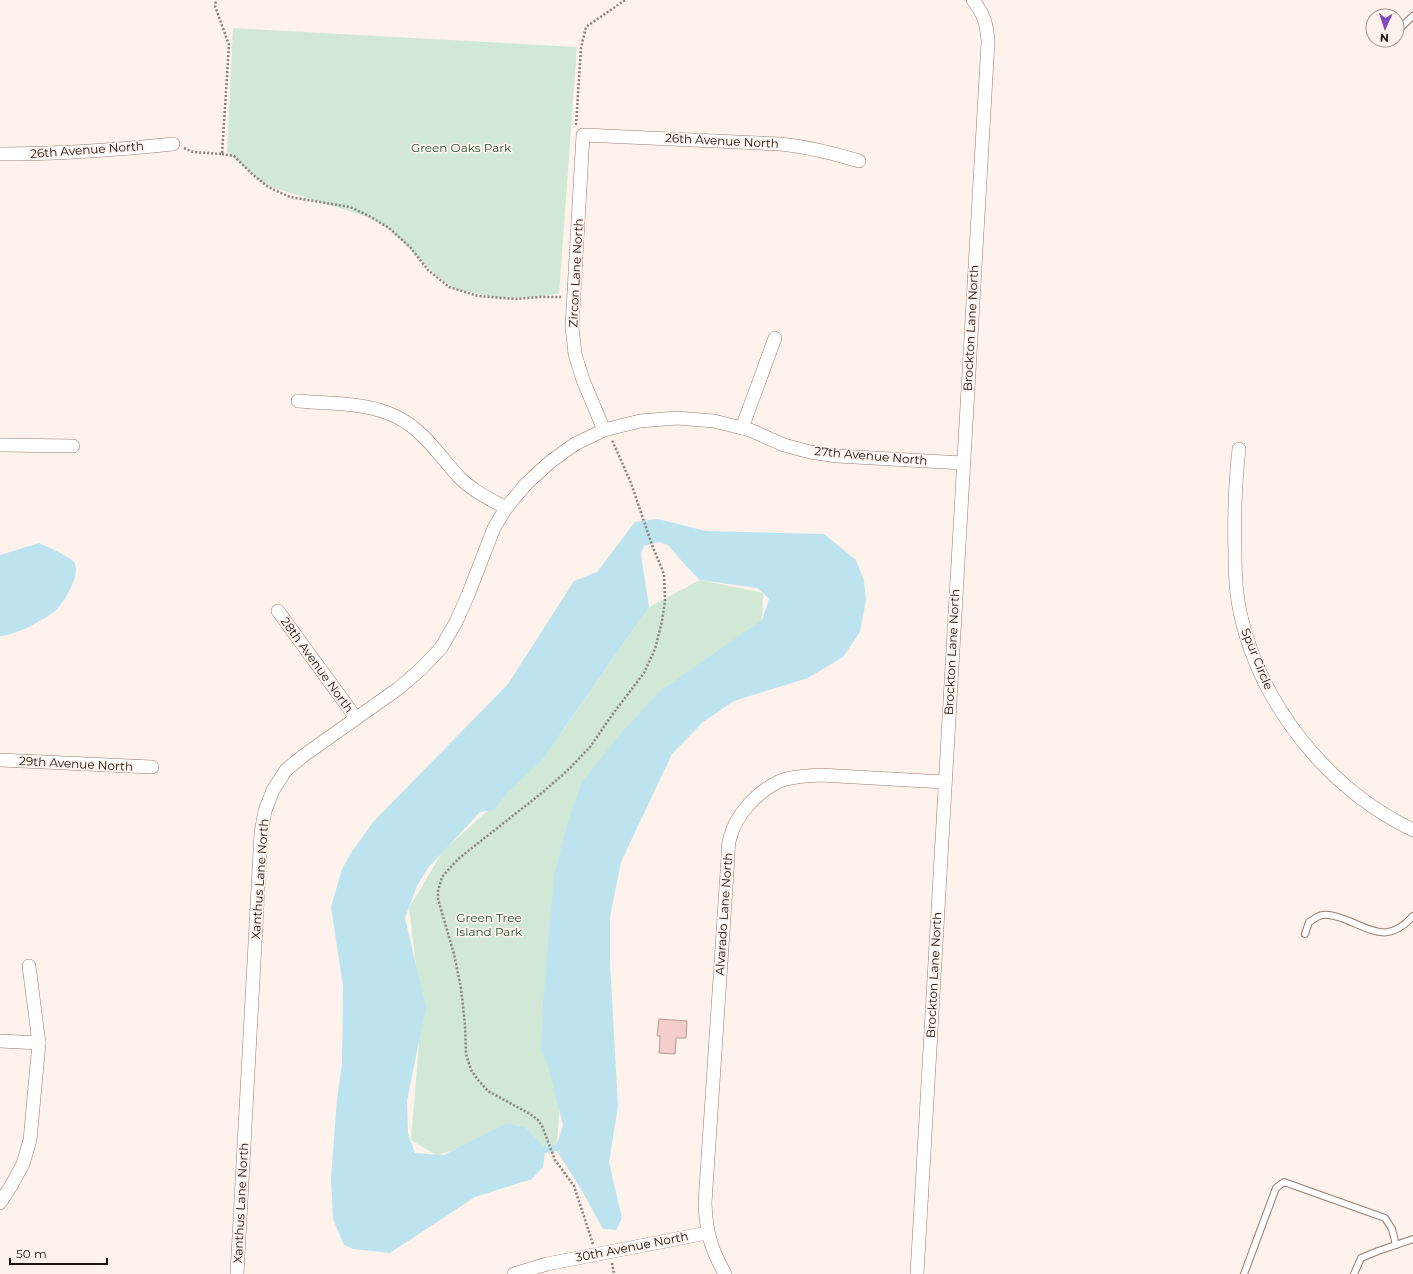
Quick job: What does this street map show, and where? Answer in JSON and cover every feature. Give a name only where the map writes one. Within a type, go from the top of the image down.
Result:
[{"type":"street","name":"Brockton Lane North","points":[[917,1274],[987,50],[987,29],[983,16],[973,0]]},
{"type":"street","name":"26th Avenue North","points":[[583,135],[781,144],[831,152],[859,161]]},
{"type":"street","name":"Zircon Lane North","points":[[583,135],[572,327],[575,354],[583,380],[604,430]]},
{"type":"street","name":"26th Avenue North","points":[[0,154],[65,152],[174,144]]},
{"type":"street","points":[[742,428],[775,338]]},
{"type":"street","points":[[298,401],[378,409],[398,417],[416,429],[468,485],[506,508]]},
{"type":"street","name":"27th Avenue North","points":[[506,508],[526,484],[550,462],[575,444],[604,430],[640,422],[677,418],[714,421],[750,430],[784,445],[810,452],[836,456],[964,463]]},
{"type":"street","points":[[0,445],[74,446]]},
{"type":"street","name":"Spur Circle","points":[[1239,449],[1234,525],[1235,568],[1238,600],[1249,644],[1264,682],[1285,716],[1309,749],[1336,778],[1365,802],[1394,821],[1413,830]]},
{"type":"street","name":"Xanthus Lane North","points":[[237,1274],[261,840],[265,811],[273,790],[286,770],[303,756],[399,688],[421,670],[441,648],[456,622],[494,528],[506,508]]},
{"type":"street","name":"28th Avenue North","points":[[278,611],[356,718]]},
{"type":"street","name":"29th Avenue North","points":[[0,760],[152,767]]},
{"type":"street","name":"Alvarado Lane North","points":[[707,1233],[705,1203],[727,865],[730,838],[738,820],[749,804],[764,790],[781,781],[800,776],[820,775],[944,782]]},
{"type":"street","points":[[0,1203],[23,1164],[30,1140],[39,1043],[29,966]]},
{"type":"street","points":[[0,1041],[39,1043]]},
{"type":"street","points":[[707,1233],[715,1256],[725,1274]]},
{"type":"street","name":"30th Avenue North","points":[[514,1274],[547,1264],[707,1233]]},
{"type":"lane","points":[[1405,24],[1413,16]]},
{"type":"lane","points":[[1305,934],[1309,922],[1322,915],[1336,916],[1369,930],[1389,934],[1405,925],[1413,916]]},
{"type":"lane","points":[[1244,1274],[1276,1188],[1284,1182],[1385,1218],[1392,1228],[1396,1245]]},
{"type":"lane","points":[[1354,1274],[1361,1258],[1413,1240]]},
{"type":"path","points":[[216,0],[215,6],[229,44],[222,154]]},
{"type":"path","points":[[583,135],[576,134],[581,48],[586,27],[624,0]]},
{"type":"path","points":[[174,144],[193,152],[234,156],[268,188],[290,197],[350,207],[369,216],[388,228],[410,247],[428,270],[450,287],[478,296],[515,299],[563,297]]},
{"type":"path","points":[[597,1254],[574,1186],[555,1160],[542,1126],[538,1120],[488,1091],[471,1070],[466,1054],[461,988],[454,954],[438,899],[442,877],[458,859],[543,792],[567,771],[590,747],[644,673],[655,649],[665,601],[664,574],[652,546],[631,484],[613,441]]},
{"type":"path","points":[[614,1269],[614,1274]]},
{"type":"green space","name":"Green Oaks Park","points":[[233,28],[577,47],[559,294],[533,297],[499,298],[455,289],[438,277],[395,234],[372,218],[265,185],[227,152]]},
{"type":"green space","name":"Green Tree Island Park","points":[[700,580],[763,593],[762,620],[571,813],[557,1144],[544,1148],[525,1127],[506,1123],[454,1150],[436,1155],[411,1140],[419,1045],[416,965],[409,908],[443,851],[507,793],[562,732],[649,607]]},
{"type":"water","points":[[658,519],[706,531],[824,534],[856,560],[864,581],[866,600],[860,632],[843,657],[808,678],[734,701],[703,722],[672,754],[621,862],[610,917],[610,963],[618,1106],[609,1162],[622,1218],[616,1230],[603,1229],[582,1191],[557,1151],[545,1153],[543,1167],[532,1179],[475,1197],[390,1253],[353,1249],[344,1245],[333,1219],[331,1178],[337,1099],[342,1064],[343,986],[331,907],[342,869],[351,853],[373,822],[508,684],[574,581],[597,572],[635,522]],"holes":[[[659,542],[668,545],[700,580],[757,588],[769,599],[762,620],[660,691],[622,732],[582,782],[568,821],[554,876],[543,1003],[541,1051],[547,1062],[563,1125],[557,1144],[544,1147],[525,1127],[506,1123],[444,1155],[415,1153],[408,1133],[407,1101],[426,1007],[405,918],[417,886],[428,868],[480,812],[494,810],[507,793],[542,760],[649,607],[641,554],[644,546]]]},
{"type":"water","points":[[39,543],[62,554],[74,562],[76,565],[76,571],[72,586],[61,604],[50,615],[21,630],[0,636],[0,555]]},
{"type":"building","points":[[659,1019],[687,1021],[686,1038],[676,1038],[675,1054],[659,1053],[660,1036],[657,1036]]}]
